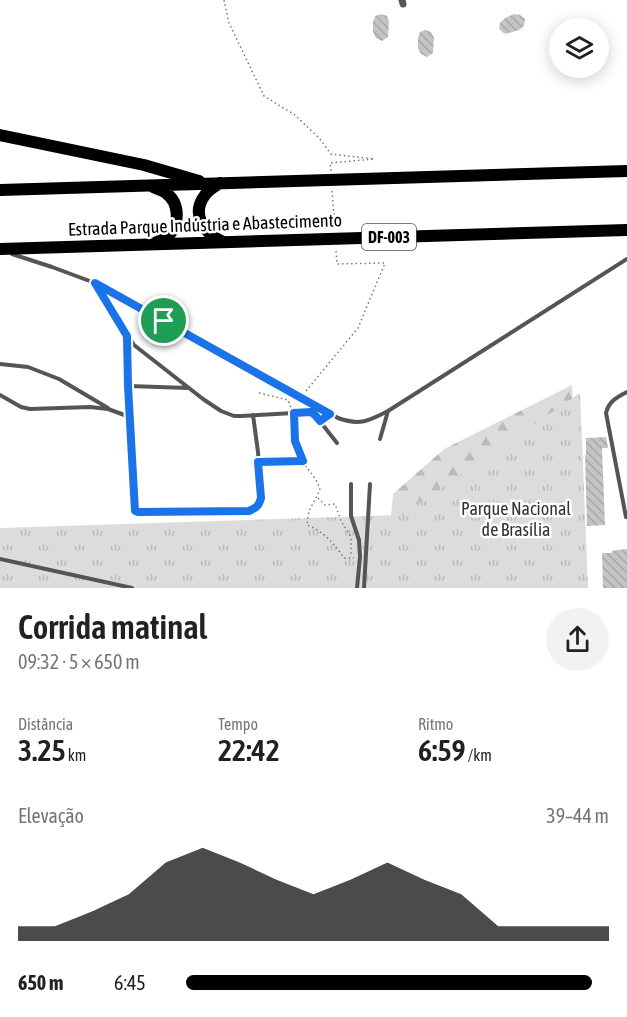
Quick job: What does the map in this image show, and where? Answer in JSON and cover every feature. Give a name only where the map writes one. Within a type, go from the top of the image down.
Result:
[{"type":"highway","points":[[0,135],[144,165],[215,183]]},
{"type":"highway","points":[[0,190],[627,171]]},
{"type":"highway","points":[[215,183],[200,204],[199,215],[202,226],[208,234],[224,242]]},
{"type":"highway","points":[[151,186],[167,193],[175,203],[177,215],[175,228],[167,237],[151,245]]},
{"type":"highway","name":"Estrada Parque Indústria e Abastecimento","points":[[0,249],[627,230]]},
{"type":"lane","points":[[0,249],[95,283],[330,414],[358,423],[366,422],[388,411],[627,259]]},
{"type":"lane","points":[[95,283],[134,345],[221,411],[234,416],[311,412],[337,443]]},
{"type":"lane","points":[[127,336],[134,509],[136,512],[249,511],[260,504],[253,415]]},
{"type":"lane","points":[[0,364],[28,367],[59,379],[108,408],[130,417]]},
{"type":"lane","points":[[128,386],[190,388]]},
{"type":"lane","points":[[626,517],[606,413],[615,398],[627,392]]},
{"type":"lane","points":[[0,395],[21,407],[30,409],[108,408]]},
{"type":"lane","points":[[380,439],[388,411]]},
{"type":"lane","points":[[320,421],[330,414]]},
{"type":"lane","points":[[351,484],[351,516],[359,540],[357,588]]},
{"type":"lane","points":[[364,588],[370,484]]},
{"type":"lane","points":[[0,559],[132,588]]},
{"type":"path","points":[[224,0],[229,23],[264,96],[295,115],[320,139],[331,154],[374,159],[330,163],[331,174]]},
{"type":"path","points":[[332,185],[335,230]]},
{"type":"path","points":[[301,398],[358,328],[385,263],[337,264],[336,242]]},
{"type":"path","points":[[259,393],[288,400],[294,413],[295,441],[303,461],[319,483],[320,490],[309,511],[307,525],[317,529],[335,545],[344,558],[360,559]]},
{"type":"path","points":[[258,462],[303,461]]},
{"type":"path","points":[[317,497],[325,505],[335,504],[341,521],[351,537],[351,558]]},
{"type":"green space","points":[[572,385],[583,588],[384,588],[393,494],[444,449]]},
{"type":"green space","name":"Parque Nacional de Brasília","points":[[580,393],[588,588],[0,588],[0,528],[401,515]]},
{"type":"building","points":[[381,14],[387,16],[389,22],[388,37],[382,41],[376,38],[373,32],[375,16]]},
{"type":"building","points":[[514,14],[525,19],[524,26],[505,34],[499,29],[500,23]]},
{"type":"building","points":[[425,30],[431,32],[434,38],[433,53],[427,57],[421,54],[418,48],[420,32]]},
{"type":"building","points":[[606,437],[608,448],[602,448],[605,525],[587,526],[586,438]]},
{"type":"building","points":[[627,549],[627,588],[603,588],[602,553]]},
{"type":"route","points":[[95,283],[164,321],[330,414],[320,421],[311,412],[294,413],[295,441],[303,461],[258,462],[261,498],[256,508],[249,511],[138,512],[134,509],[127,336],[95,283]]}]
